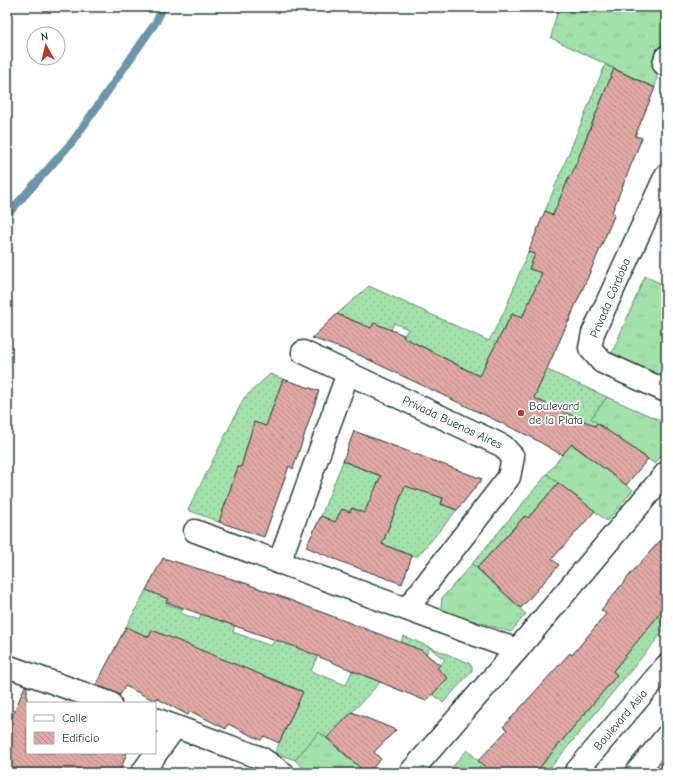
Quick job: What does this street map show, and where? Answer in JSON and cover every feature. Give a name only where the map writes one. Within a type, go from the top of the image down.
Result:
[{"type":"street","name":"Privada Córdoba","points":[[664,186],[593,333],[590,348],[602,362],[666,391]]},
{"type":"street","name":"Privada Buenos Aires","points":[[303,352],[503,446],[513,457],[509,477],[407,609]]},
{"type":"street","points":[[279,563],[348,373]]},
{"type":"street","points":[[410,773],[517,650],[666,473]]},
{"type":"street","points":[[194,531],[517,650]]},
{"type":"street","points":[[7,666],[107,702]]},
{"type":"street","name":"Boulevard Asia","points":[[574,773],[666,666]]},
{"type":"street","points":[[156,743],[165,723],[261,758],[283,773]]},
{"type":"street","points":[[636,773],[666,738]]},
{"type":"street","points":[[142,773],[151,754]]},
{"type":"green space","points":[[558,7],[666,7],[666,25],[655,88],[551,38]]},
{"type":"green space","points":[[605,65],[614,69],[585,140],[581,180],[570,175],[553,215],[545,211]]},
{"type":"green space","points":[[528,252],[535,254],[529,269],[542,273],[533,295],[573,312],[569,322],[550,314],[525,311],[522,318],[512,314],[496,344],[530,362],[607,397],[591,418],[597,423],[577,448],[473,396],[473,373],[414,342],[390,359],[408,329],[394,323],[391,330],[374,323],[371,328],[337,314],[369,286],[489,341],[505,310]]},
{"type":"green space","points":[[645,276],[666,286],[666,384],[613,357],[612,353]]},
{"type":"green space","points":[[270,374],[283,379],[269,418],[289,425],[245,467],[238,467],[219,522],[188,510],[244,398]]},
{"type":"green space","points":[[607,397],[666,423],[666,449],[655,464],[590,419]]},
{"type":"green space","points":[[571,444],[633,490],[607,521],[547,474]]},
{"type":"green space","points":[[343,461],[380,476],[383,470],[443,497],[441,504],[457,510],[418,556],[412,556],[382,544],[395,511],[364,513],[352,508],[350,512],[335,522],[321,516]]},
{"type":"green space","points":[[547,474],[558,483],[528,518],[524,516],[477,568],[472,564]]},
{"type":"green space","points":[[472,564],[526,614],[511,632],[442,611],[442,598]]},
{"type":"green space","points":[[146,590],[168,599],[166,604],[183,609],[181,613],[199,620],[201,614],[235,625],[233,632],[271,646],[275,639],[318,655],[311,671],[346,685],[352,671],[371,677],[399,663],[327,738],[319,732],[295,760],[275,753],[302,691],[271,678],[161,643],[126,627]]},
{"type":"green space","points":[[663,609],[666,611],[666,628],[546,773],[535,773],[617,675],[613,671]]},
{"type":"green space","points":[[403,636],[469,663],[472,667],[472,671],[443,703],[433,694],[448,678],[437,668],[445,660],[430,648],[426,654],[419,649],[414,654],[401,642]]},
{"type":"green space","points":[[319,732],[366,773],[309,773],[295,760]]},
{"type":"green space","points":[[467,750],[493,773],[447,773]]},
{"type":"building","points":[[614,69],[655,88],[635,136],[642,138],[612,212],[615,214],[534,398],[595,426],[597,423],[648,459],[626,485],[572,444],[562,455],[531,437],[357,354],[312,338],[337,314],[371,328],[374,323],[404,335],[403,337],[479,376],[512,314],[522,318],[542,273],[529,269],[535,254],[528,252],[545,211],[553,215],[570,175],[571,176]]},
{"type":"building","points":[[283,379],[319,391],[293,469],[289,466],[264,537],[219,522],[238,467],[241,467],[254,422],[266,426]]},
{"type":"building","points":[[354,431],[482,479],[457,510],[441,504],[443,498],[405,486],[382,544],[412,556],[402,584],[306,547],[321,516],[335,522],[342,509],[350,512],[352,508],[364,513],[381,476],[343,461]]},
{"type":"building","points":[[558,483],[595,511],[552,559],[559,565],[521,608],[477,568],[525,516],[528,518]]},
{"type":"building","points":[[666,534],[666,606],[613,671],[617,675],[535,773],[493,773],[478,761],[507,730],[503,727],[570,653],[572,655],[606,614],[601,610]]},
{"type":"building","points":[[163,558],[245,583],[421,650],[440,665],[437,668],[448,678],[426,701],[293,646],[166,602],[168,599],[146,590]]},
{"type":"building","points":[[126,627],[149,637],[152,630],[303,692],[279,743],[264,736],[261,740],[228,724],[226,729],[190,711],[188,715],[156,698],[155,701],[125,686],[120,695],[96,685]]},
{"type":"building","points":[[25,686],[27,686],[26,754],[127,754],[119,773],[7,773],[7,729]]},
{"type":"building","points":[[352,712],[396,730],[374,752],[381,759],[368,773],[366,773],[327,738]]},
{"type":"waterway","points":[[7,215],[73,141],[156,22],[163,7]]},
{"type":"place","name":"Boulevard de la Plata","points":[[521,413]]}]
